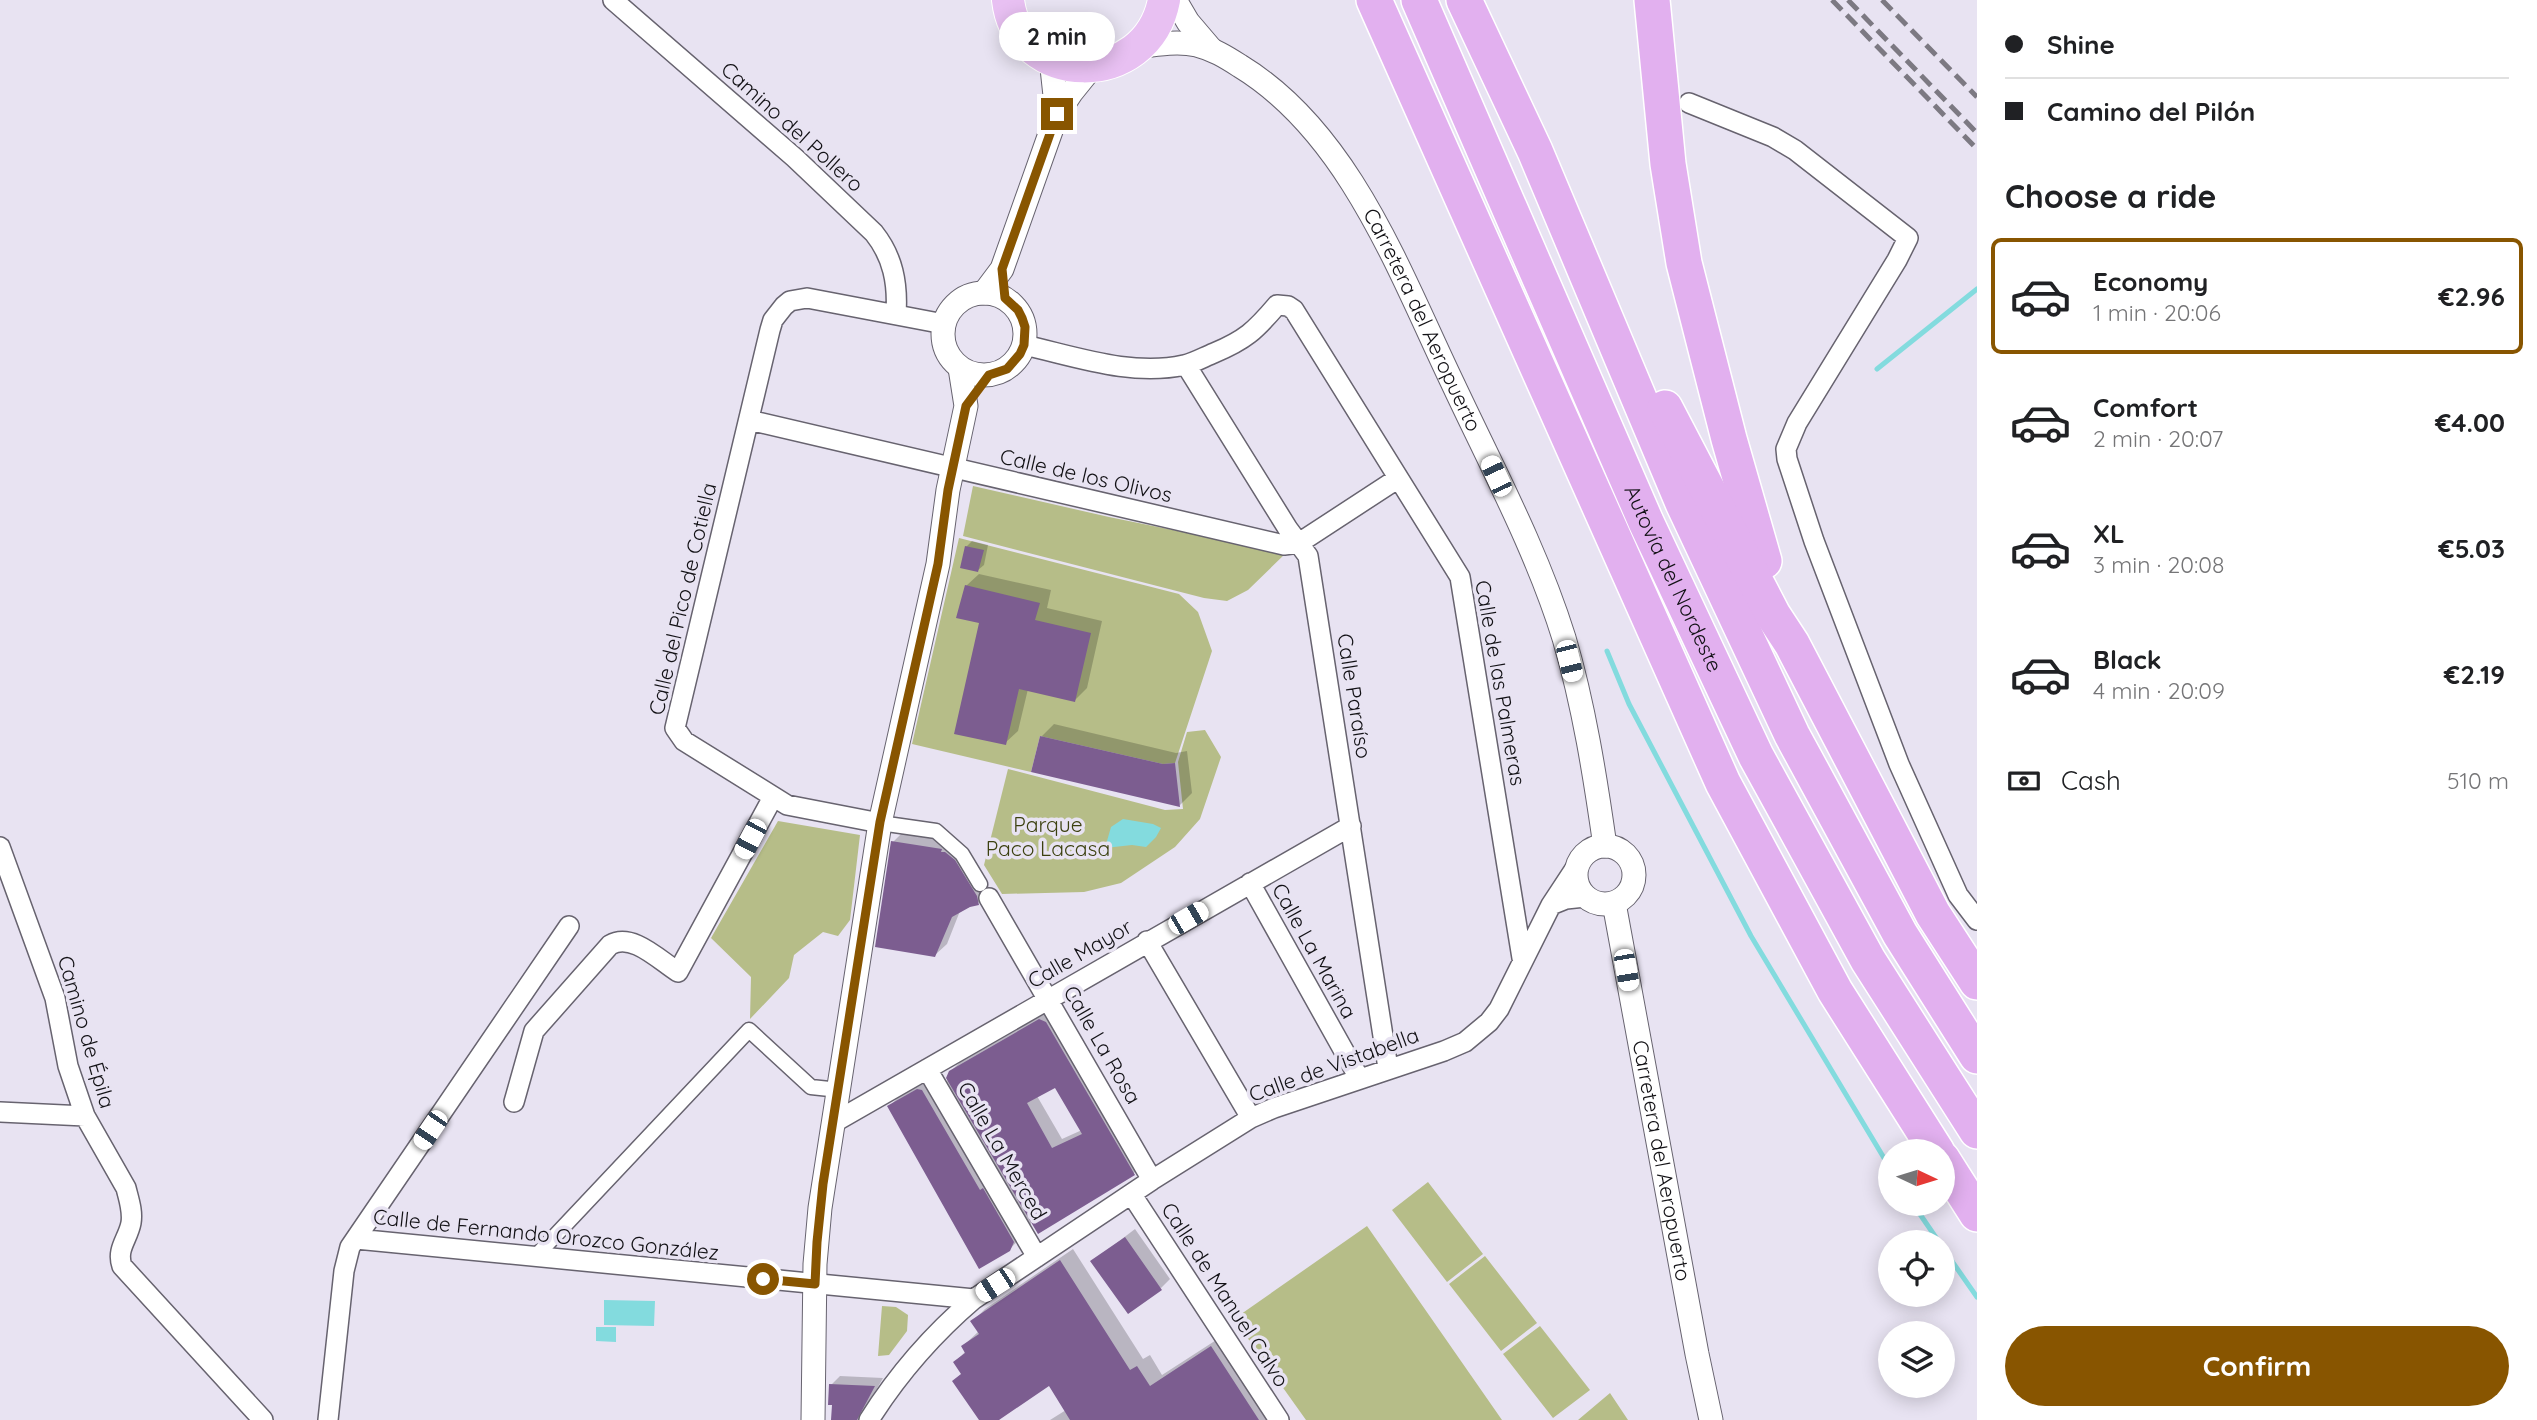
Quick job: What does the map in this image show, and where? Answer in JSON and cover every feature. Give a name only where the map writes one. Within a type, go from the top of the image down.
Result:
[{"type":"highway","points":[[1009,0],[1015,23],[1037,50],[1051,60],[1066,65],[1092,67],[1112,63],[1139,47],[1156,24],[1164,0]]},
{"type":"highway","name":"Autovía del Nordeste","points":[[1419,0],[1646,522],[1756,756],[1868,960],[1977,1131]]},
{"type":"highway","name":"Autovía del Nordeste","points":[[1464,0],[1535,150],[1683,503],[1792,735],[1900,934],[1977,1056]]},
{"type":"highway","points":[[1652,0],[1668,164],[1684,263],[1758,545],[1792,644]]},
{"type":"highway","points":[[1374,1],[1723,783],[1835,991],[1929,1139]]},
{"type":"highway","points":[[1535,150],[1554,167],[1650,380],[1933,914],[1977,982]]},
{"type":"highway","points":[[1955,1179],[1977,1214]]},
{"type":"street","name":"Camino del Pollero","points":[[613,0],[795,158],[874,233],[893,267],[896,314]]},
{"type":"street","name":"Carretera del Aeropuerto","points":[[1175,0],[1188,22],[1211,49],[1274,90],[1322,139],[1355,186],[1399,271],[1507,498],[1553,606],[1565,642],[1589,745],[1605,846]]},
{"type":"street","name":"Carretera del Aeropuerto","points":[[1139,47],[1181,43],[1211,49]]},
{"type":"street","points":[[1051,60],[1057,114]]},
{"type":"street","points":[[994,295],[1057,114],[1092,67]]},
{"type":"street","points":[[1689,103],[1773,137],[1795,150],[1908,238],[1797,423],[1789,438],[1787,459],[1814,541],[1899,764],[1958,895],[1977,920]]},
{"type":"street","points":[[994,295],[1018,310],[1025,327],[1024,345],[1007,369],[989,375],[969,373],[960,368],[947,353],[944,324],[948,314],[963,298],[994,295]]},
{"type":"street","name":"Calle del Pico de Cotiella","points":[[880,822],[787,805],[684,741],[675,728],[773,320],[790,301],[816,298],[896,314]]},
{"type":"street","name":"Calle de las Palmeras","points":[[1186,365],[1246,338],[1277,305],[1288,306],[1294,310],[1460,577],[1522,958]]},
{"type":"street","points":[[896,314],[944,324]]},
{"type":"street","points":[[1024,345],[1109,364],[1146,368],[1186,365]]},
{"type":"street","name":"Calle Paraíso","points":[[1186,365],[1309,561],[1388,1068]]},
{"type":"street","points":[[813,1420],[815,1284],[820,1208],[880,822],[938,564],[952,468],[966,406],[960,368]]},
{"type":"street","points":[[966,406],[989,375]]},
{"type":"street","name":"Calle de los Olivos","points":[[749,419],[1267,542],[1288,545],[1299,542]]},
{"type":"street","points":[[1299,542],[1397,479]]},
{"type":"street","points":[[514,1102],[534,1031],[610,944],[628,941],[678,972],[773,797]]},
{"type":"street","name":"Calle La Rosa","points":[[880,822],[936,831],[962,854],[1152,1180]]},
{"type":"street","name":"Calle Mayor","points":[[832,1123],[1351,826]]},
{"type":"street","points":[[1551,905],[1566,899],[1585,897],[1599,904],[1614,903],[1630,891],[1633,868],[1621,851],[1605,846],[1588,852],[1578,864],[1576,880],[1585,897]]},
{"type":"street","name":"Camino de Épila","points":[[0,847],[55,998],[68,1066],[85,1116],[126,1188],[130,1200],[130,1226],[120,1251],[120,1262],[125,1271],[263,1420]]},
{"type":"street","name":"Calle de Vistabella","points":[[869,1420],[908,1364],[946,1323],[974,1299],[1152,1180],[1251,1118],[1359,1078],[1444,1051],[1465,1042],[1480,1031],[1499,1009],[1522,958],[1563,882],[1578,864]]},
{"type":"street","name":"Calle La Marina","points":[[1250,883],[1359,1078]]},
{"type":"street","name":"Carretera del Aeropuerto","points":[[1614,903],[1711,1420]]},
{"type":"street","points":[[328,1420],[347,1256],[569,926]]},
{"type":"street","points":[[1147,941],[1251,1118]]},
{"type":"street","points":[[535,1256],[749,1030],[811,1087],[839,1090]]},
{"type":"street","name":"Calle La Merced","points":[[928,1069],[1037,1257]]},
{"type":"street","points":[[0,1112],[85,1116]]},
{"type":"street","name":"Calle de Manuel Calvo","points":[[1132,1195],[1279,1420]]},
{"type":"street","name":"Calle de Fernando Orozco González","points":[[356,1239],[974,1299]]},
{"type":"street","points":[[942,1297],[946,1323]]},
{"type":"green space","points":[[973,486],[1286,553],[1248,590],[1227,601],[1204,598],[963,536]]},
{"type":"green space","points":[[959,538],[1179,594],[1198,612],[1212,651],[1175,763],[1163,764],[1040,736],[1031,772],[912,744]]},
{"type":"green space","name":"Parque Paco Lacasa","points":[[1205,730],[1221,757],[1200,819],[1175,847],[1121,883],[1084,892],[1002,894],[984,865],[1008,769],[1165,810],[1183,809],[1178,762],[1187,732]]},
{"type":"green space","points":[[778,821],[860,835],[850,920],[838,936],[823,932],[794,955],[789,978],[750,1019],[751,977],[711,938]]},
{"type":"green space","points":[[1428,1182],[1483,1254],[1447,1282],[1392,1210]]},
{"type":"green space","points":[[1367,1226],[1502,1420],[1306,1420],[1234,1319]]},
{"type":"green space","points":[[1485,1256],[1537,1323],[1501,1351],[1449,1284]]},
{"type":"green space","points":[[882,1306],[896,1307],[908,1315],[907,1331],[889,1355],[878,1356]]},
{"type":"green space","points":[[1540,1326],[1590,1390],[1553,1418],[1503,1354]]},
{"type":"green space","points":[[1610,1393],[1628,1420],[1578,1420]]},
{"type":"water","points":[[1123,819],[1161,828],[1146,847],[1132,845],[1105,848],[1111,827]]},
{"type":"water","points":[[604,1300],[655,1301],[654,1326],[604,1325]]},
{"type":"water","points":[[596,1327],[616,1327],[616,1342],[596,1341]]},
{"type":"building","points":[[965,546],[984,550],[978,572],[960,568]]},
{"type":"building","points":[[965,585],[1040,603],[1035,620],[1091,633],[1075,702],[1019,689],[1006,745],[954,734],[979,623],[956,618]]},
{"type":"building","points":[[1040,736],[1163,764],[1175,763],[1180,807],[1031,772]]},
{"type":"building","points":[[891,841],[942,849],[941,852],[955,860],[977,896],[979,905],[952,917],[935,957],[875,947]]},
{"type":"building","points":[[1039,1019],[1046,1022],[1135,1175],[1038,1234],[946,1078],[949,1071]],"holes":[[[1055,1088],[1082,1134],[1052,1148],[1027,1103]]]},
{"type":"building","points":[[917,1089],[922,1090],[980,1190],[983,1188],[1014,1242],[1010,1251],[979,1269],[887,1106]]},
{"type":"building","points":[[1125,1237],[1162,1290],[1128,1314],[1090,1261]]},
{"type":"building","points":[[1060,1260],[1130,1370],[1137,1366],[1150,1386],[1211,1346],[1259,1420],[1070,1420],[1049,1386],[999,1420],[979,1420],[952,1381],[961,1374],[953,1362],[965,1353],[961,1346],[979,1334],[970,1321]]},
{"type":"building","points":[[829,1384],[875,1386],[857,1420],[831,1420],[832,1405],[828,1405]]},
{"type":"waterway","points":[[1877,369],[1977,289]]},
{"type":"waterway","points":[[1607,651],[1629,704],[1751,936],[1878,1148]]},
{"type":"waterway","points":[[1921,1216],[1931,1230]]},
{"type":"waterway","points":[[1955,1266],[1977,1297]]},
{"type":"railway","points":[[1832,0],[1977,149]]},
{"type":"railway","points":[[1848,0],[1977,133]]},
{"type":"railway","points":[[1882,0],[1977,97]]},
{"type":"route","points":[[763,1279],[815,1284],[823,1184],[880,822],[938,564],[952,468],[966,406],[989,375],[1007,369],[1015,362],[1024,345],[1025,327],[1018,310],[1005,298],[1002,269],[1057,114]]}]
